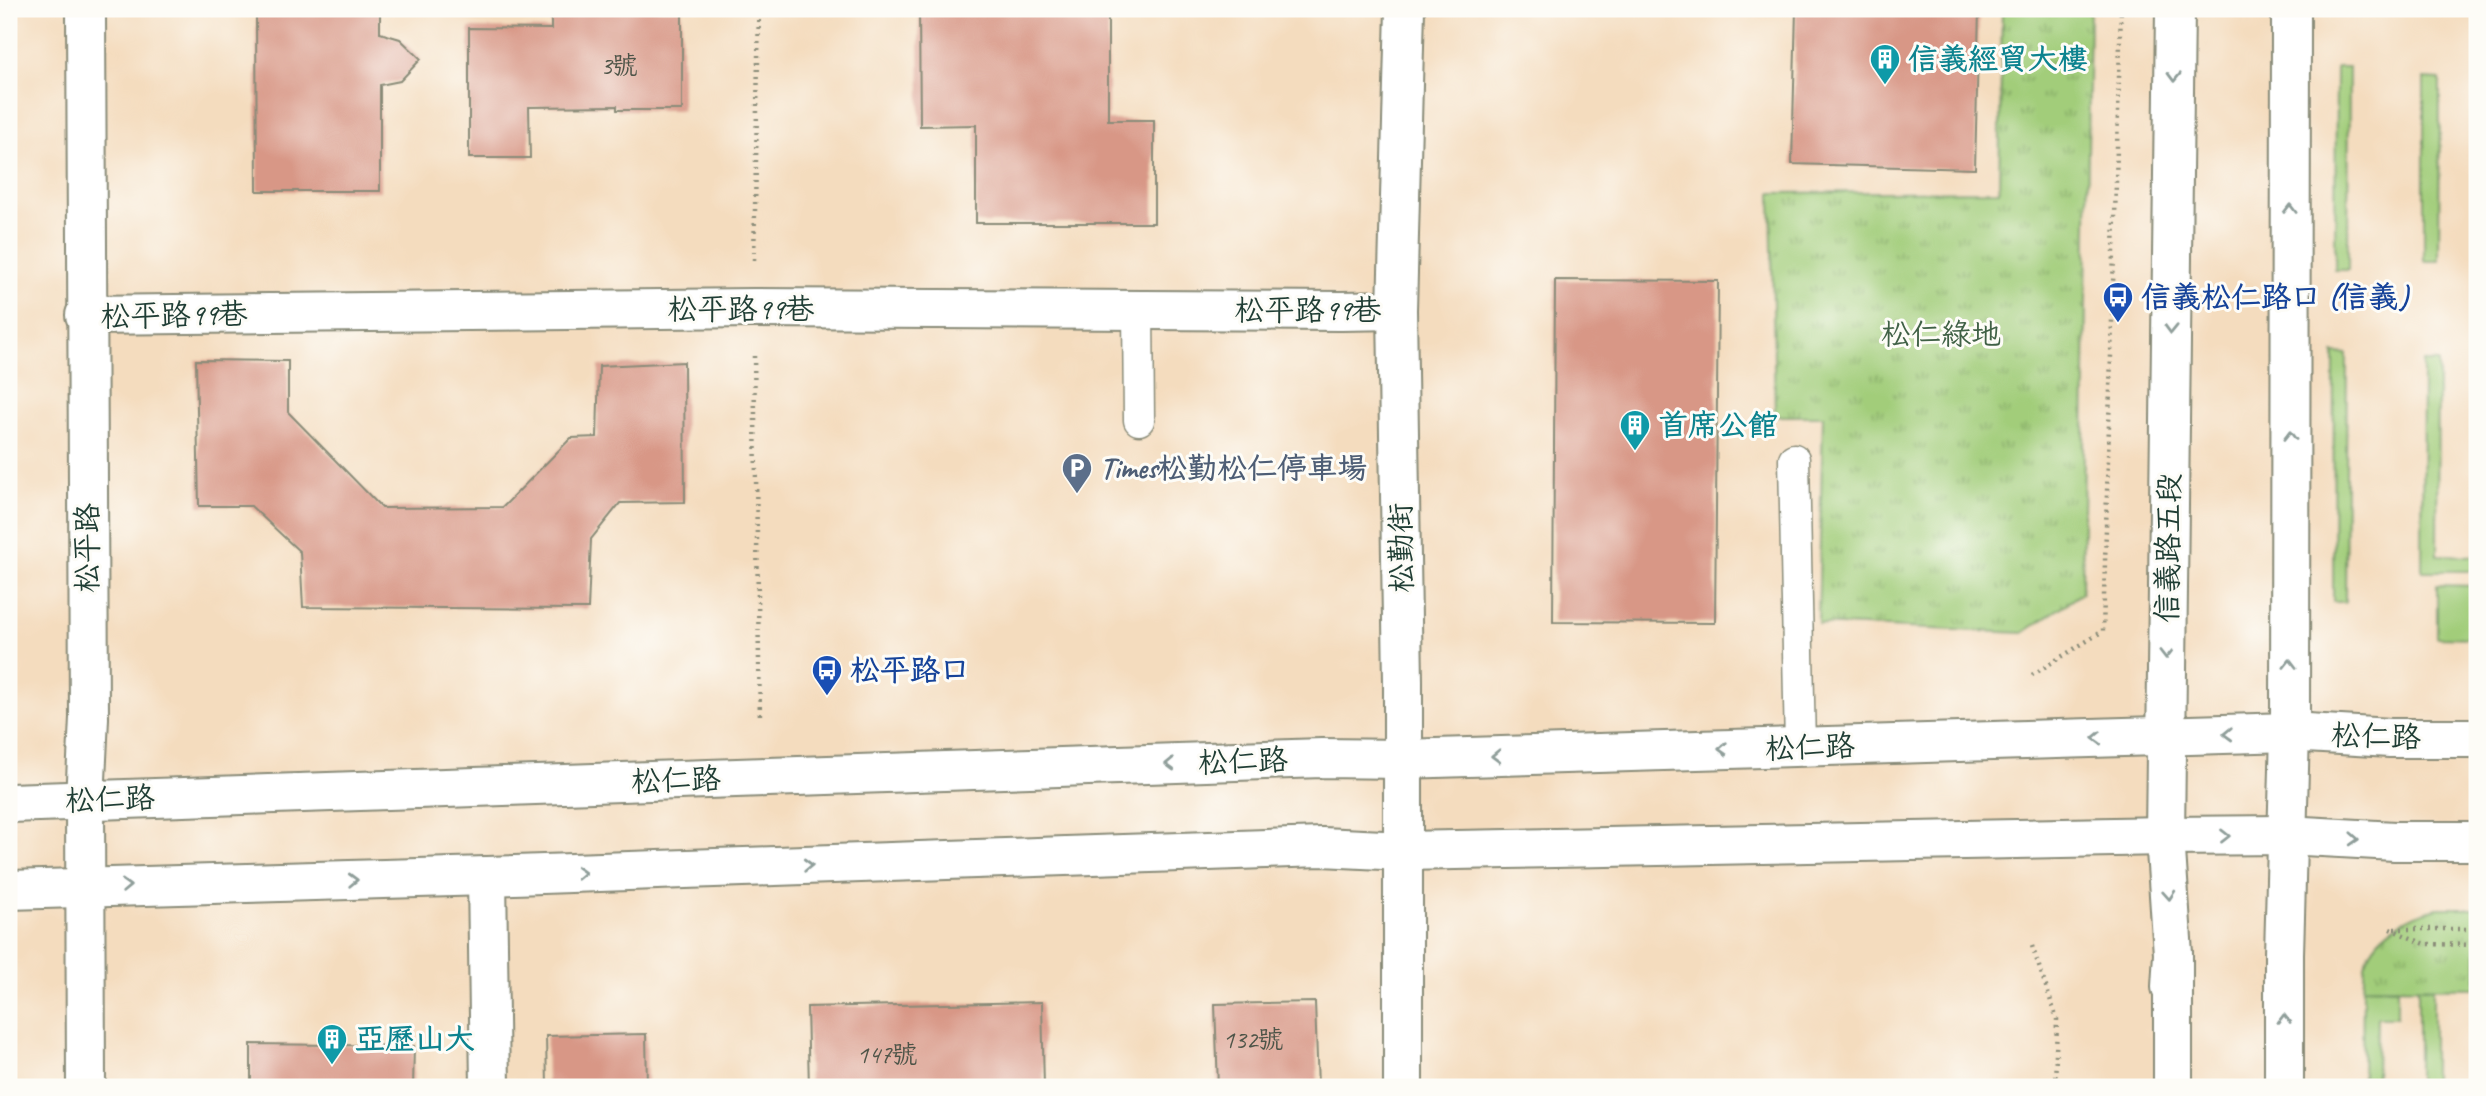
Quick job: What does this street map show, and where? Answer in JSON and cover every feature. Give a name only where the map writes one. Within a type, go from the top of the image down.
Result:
[{"type":"main road","name":"松平路","points":[[86,9],[85,316],[89,718],[85,800],[86,1087]]},
{"type":"main road","name":"松勤街","points":[[1403,1087],[1403,759],[1397,310],[1405,9]]},
{"type":"main road","name":"信義路五段","points":[[2164,1087],[2173,954],[2165,836],[2165,736],[2175,9]]},
{"type":"main road","points":[[2284,1087],[2286,835],[2290,732],[2291,9]]},
{"type":"main road","name":"松平路99巷","points":[[85,316],[753,308],[1397,310]]},
{"type":"main road","name":"松仁路","points":[[9,803],[1308,759],[1403,759],[2290,732],[2390,738],[2477,738]]},
{"type":"main road","points":[[9,890],[1322,847],[1403,851],[2286,835],[2395,841],[2477,841]]},
{"type":"main road","points":[[487,876],[490,1087]]},
{"type":"main road","points":[[2172,1087],[2173,954]]},
{"type":"lane","points":[[1138,310],[1139,420]]},
{"type":"lane","points":[[1794,458],[1800,747]]},
{"type":"path","points":[[759,9],[753,308],[760,720]]},
{"type":"path","points":[[2032,675],[2103,631],[2121,9]]},
{"type":"path","points":[[2477,929],[2390,929],[2424,944],[2477,945]]},
{"type":"path","points":[[2032,946],[2057,1019],[2056,1087]]},
{"type":"green space","name":"松仁綠地","points":[[2002,9],[2090,9],[2082,593],[2023,633],[1818,624],[1823,416],[1775,416],[1771,193],[1999,191]]},
{"type":"green space","points":[[2336,67],[2349,67],[2348,270],[2335,270]]},
{"type":"green space","points":[[2424,79],[2440,80],[2439,261],[2424,261]]},
{"type":"green space","points":[[2334,353],[2347,354],[2345,602],[2333,602]]},
{"type":"green space","points":[[2423,362],[2438,362],[2437,555],[2477,556],[2477,571],[2422,571]]},
{"type":"green space","points":[[2437,585],[2477,586],[2477,638],[2437,637]]},
{"type":"green space","points":[[2438,908],[2477,908],[2477,988],[2363,987],[2365,965],[2384,935],[2405,920]]},
{"type":"green space","points":[[2363,987],[2397,988],[2397,1017],[2377,1017],[2376,1081],[2396,1082],[2396,1087],[2362,1087]]},
{"type":"green space","points":[[2418,988],[2433,988],[2433,1087],[2418,1087]]},
{"type":"building","points":[[256,9],[380,9],[380,33],[400,39],[421,59],[400,81],[380,85],[380,191],[257,191]]},
{"type":"building","points":[[551,9],[682,9],[682,110],[617,110],[617,106],[529,107],[530,158],[469,158],[469,28],[551,29]]},
{"type":"building","points":[[919,9],[1108,9],[1108,120],[1154,120],[1154,223],[976,223],[976,125],[920,126]]},
{"type":"building","name":"信義經貿大樓","points":[[1796,9],[1979,9],[1975,169],[1792,164]]},
{"type":"building","name":"首席公館","points":[[1555,280],[1718,281],[1715,623],[1553,622]]},
{"type":"building","points":[[196,360],[288,361],[288,412],[382,508],[503,507],[571,438],[597,437],[599,366],[684,362],[685,502],[620,503],[591,539],[588,609],[303,607],[300,552],[251,506],[199,506]]},
{"type":"building","points":[[1042,1002],[1044,1087],[809,1087],[807,1007]]},
{"type":"building","points":[[1315,1002],[1318,1087],[1218,1087],[1215,1004]]},
{"type":"building","points":[[646,1034],[647,1087],[547,1087],[546,1036]]},
{"type":"building","name":"亞歷山大","points":[[251,1044],[414,1046],[413,1087],[251,1087]]},
{"type":"place","name":"信義經貿大樓","points":[[1885,86]]},
{"type":"place","name":"信義松仁路口 (信義)","points":[[2118,324]]},
{"type":"place","name":"首席公館","points":[[1635,452]]},
{"type":"place","name":"Times松勤松仁停車場","points":[[1077,495]]},
{"type":"place","name":"松平路口","points":[[827,697]]},
{"type":"place","name":"亞歷山大","points":[[332,1066]]}]
